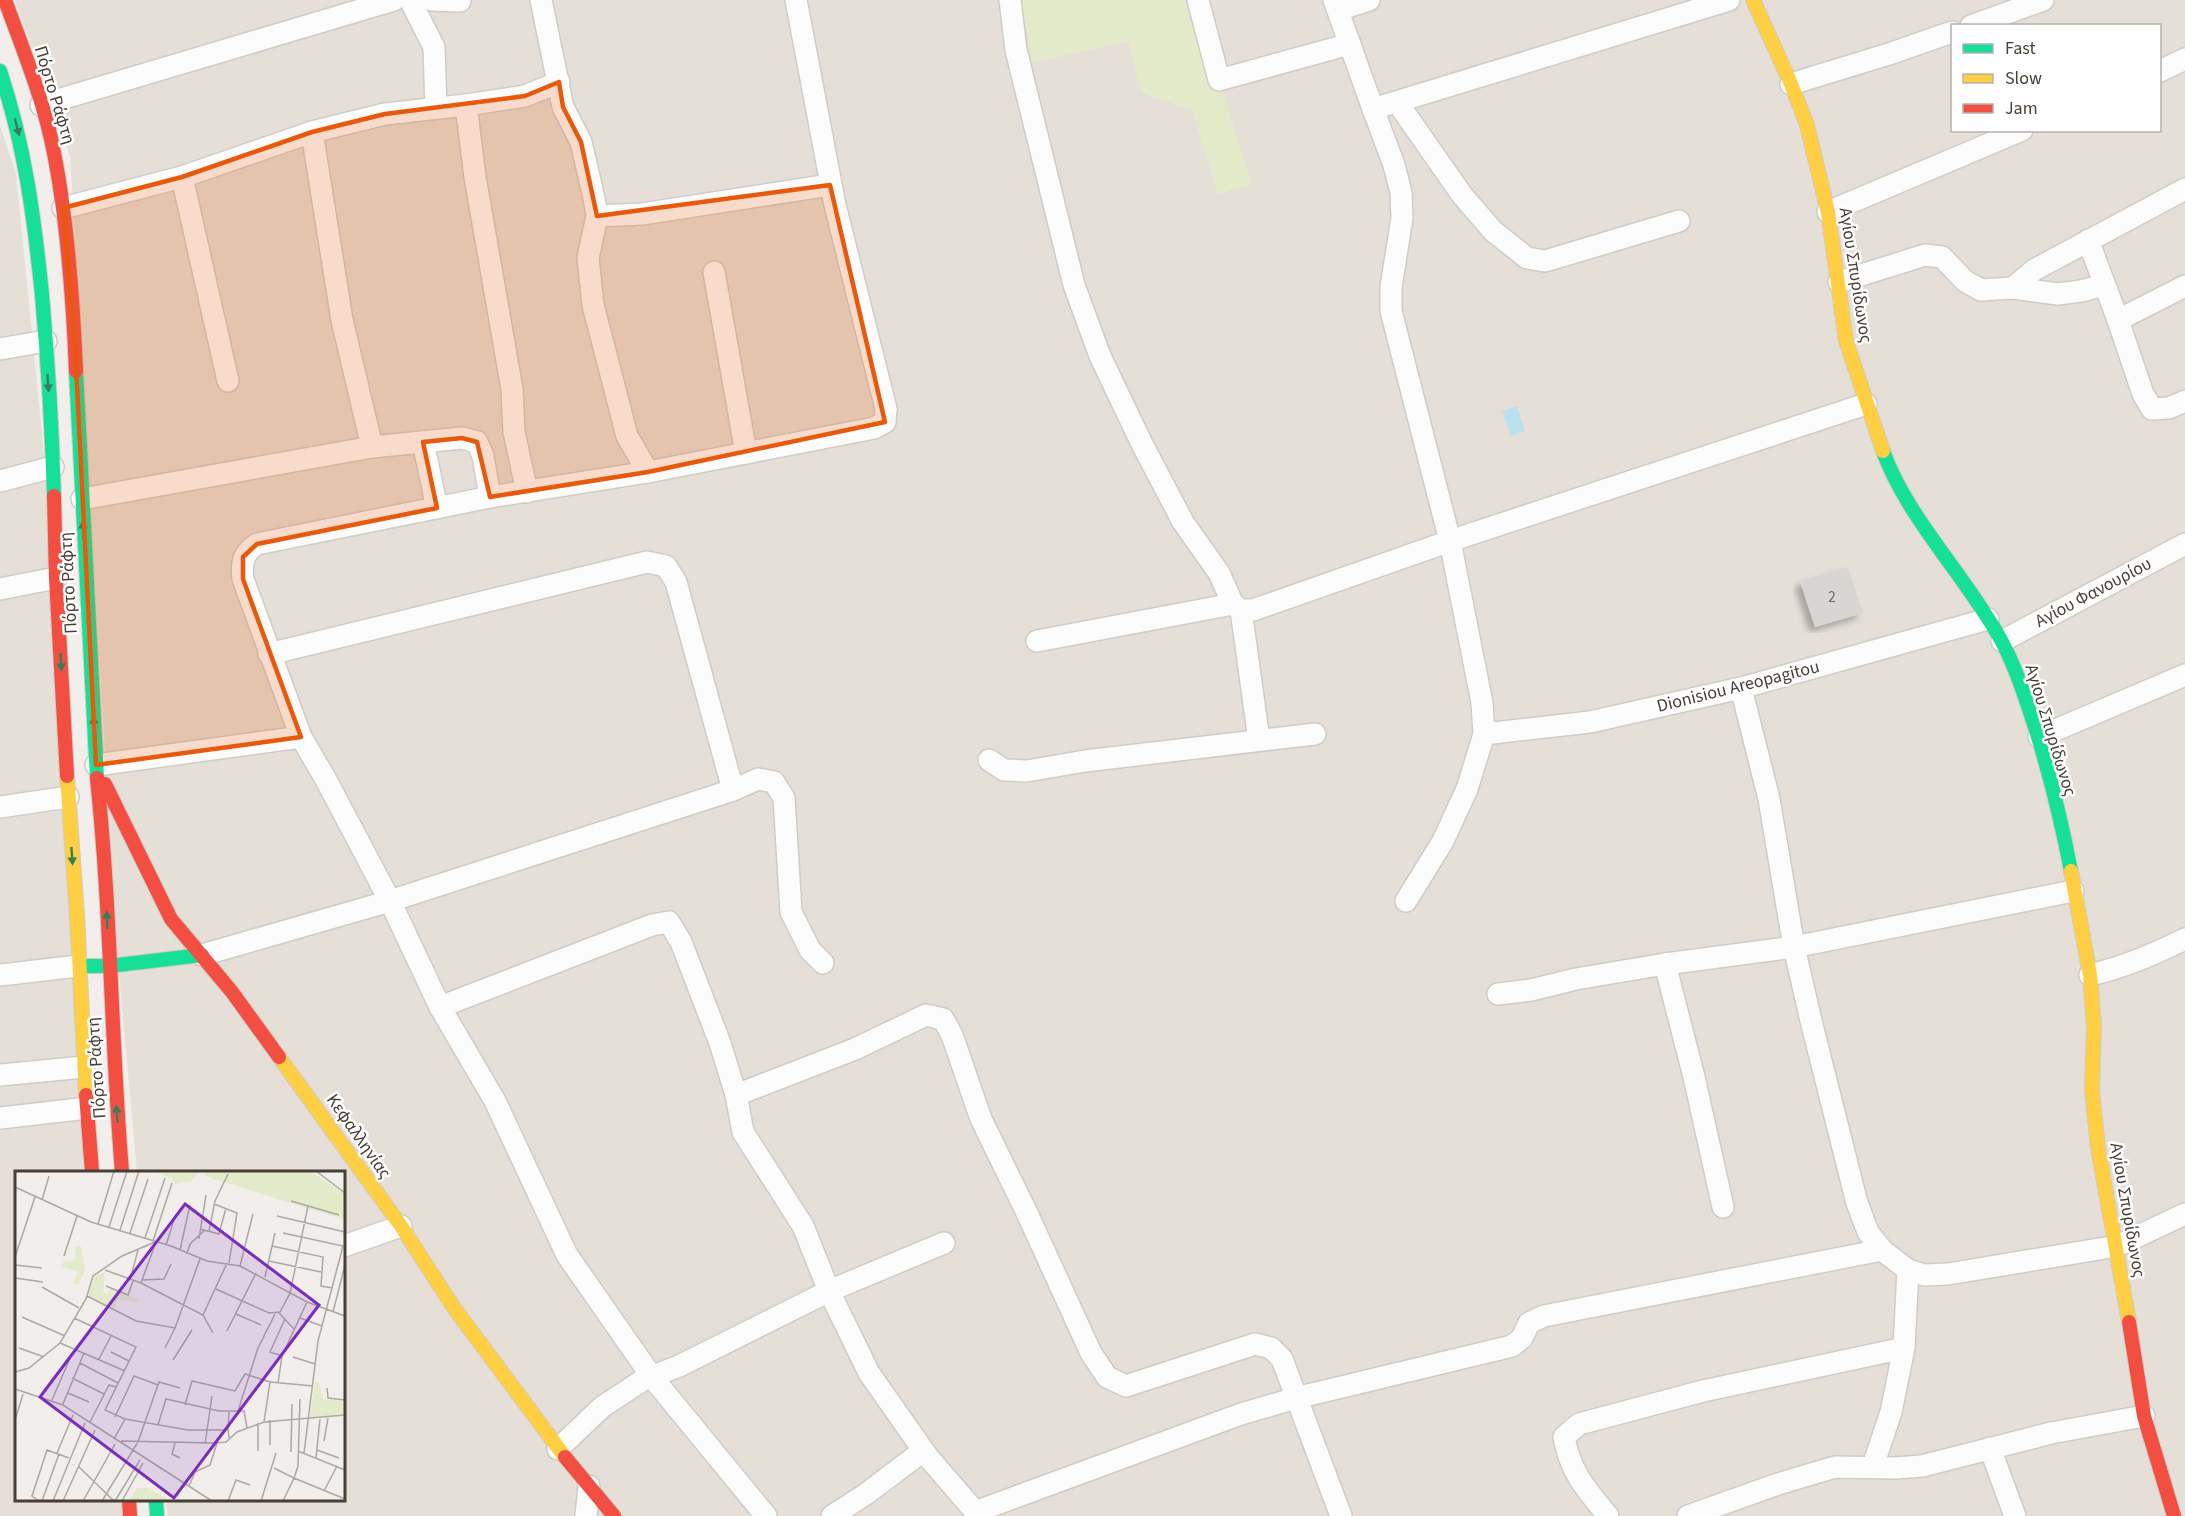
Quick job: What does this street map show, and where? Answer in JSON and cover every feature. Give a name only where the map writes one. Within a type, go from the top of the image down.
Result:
[{"type":"street","name":"Πόρτο Ράφτη","points":[[5,0],[41,105],[54,151],[63,208],[75,346],[96,765],[101,811],[112,1038],[122,1171]]},
{"type":"street","points":[[41,105],[394,0]]},
{"type":"street","points":[[410,0],[434,47],[436,108]]},
{"type":"street","points":[[432,0],[460,1]]},
{"type":"street","points":[[541,0],[563,108],[581,142],[597,216],[588,258],[593,305],[627,436],[648,472]]},
{"type":"street","points":[[766,1516],[652,1377],[567,1255],[495,1101],[440,1007],[390,901],[301,737],[269,654],[241,568],[243,557],[257,544],[490,497],[648,472],[746,453],[874,428],[885,422],[886,409],[830,185],[796,0]]},
{"type":"street","points":[[1010,0],[1016,51],[1074,285],[1100,356],[1142,444],[1183,522],[1219,573],[1237,607],[1259,740]]},
{"type":"street","points":[[1198,0],[1219,80],[1350,44]]},
{"type":"street","points":[[1369,0],[1336,5],[1394,165],[1401,192],[1402,218],[1391,287],[1391,311],[1450,541],[1482,703],[1484,734],[1462,799],[1443,841],[1406,901]]},
{"type":"street","points":[[1373,109],[1729,0]]},
{"type":"street","name":"Αγίου Σπυρίδωνος","points":[[1753,0],[1807,125],[1828,212],[1846,341],[1890,470],[1909,503],[1975,596],[2002,641],[2016,671],[2038,737],[2064,834],[2090,975],[2094,1026],[2092,1090],[2098,1148],[2117,1246],[2144,1416],[2174,1516]]},
{"type":"street","points":[[1977,24],[2043,0]]},
{"type":"street","points":[[1791,84],[1951,33]]},
{"type":"street","points":[[2161,71],[2185,59]]},
{"type":"street","name":"Πόρτο Ράφτη","points":[[0,71],[25,161],[34,214],[46,341],[68,797],[77,915],[84,1066],[93,1171]]},
{"type":"street","points":[[63,208],[182,177],[312,132],[385,114],[525,96],[559,82]]},
{"type":"street","points":[[1397,102],[1462,195],[1493,231],[1527,258],[1545,261],[1679,221]]},
{"type":"street","points":[[466,105],[475,177],[512,388],[514,432],[527,492]]},
{"type":"street","points":[[312,132],[342,320],[372,447]]},
{"type":"street","points":[[1828,212],[1962,158],[2018,132]]},
{"type":"street","points":[[182,177],[228,381]]},
{"type":"street","points":[[597,216],[642,214],[830,185]]},
{"type":"street","points":[[2013,288],[2034,270],[2185,189]]},
{"type":"street","points":[[2088,240],[2143,394],[2152,408],[2169,408],[2185,401]]},
{"type":"street","points":[[1839,282],[1925,255],[1942,257],[1965,281],[1981,290],[2013,288],[2058,294],[2104,285]]},
{"type":"street","points":[[714,272],[746,453]]},
{"type":"street","points":[[2118,320],[2185,286]]},
{"type":"street","points":[[0,349],[46,341]]},
{"type":"street","points":[[1037,641],[1237,607],[1253,610],[1450,541],[1866,404]]},
{"type":"street","points":[[82,499],[372,447],[462,438],[477,442],[483,456],[490,497]]},
{"type":"street","points":[[423,442],[437,508]]},
{"type":"street","points":[[0,481],[53,467]]},
{"type":"street","name":"Αγίου Φανουρίου","points":[[2002,641],[2185,544]]},
{"type":"street","points":[[269,654],[647,562],[666,566],[676,582],[733,790]]},
{"type":"street","points":[[0,589],[56,578]]},
{"type":"street","name":"Dionisiou Areopagitou","points":[[1484,734],[1590,722],[1741,688],[1988,619]]},
{"type":"street","points":[[2038,737],[2185,675]]},
{"type":"street","points":[[1741,688],[1769,799],[1794,947],[1812,1026],[1857,1203],[1869,1232],[1882,1250],[1908,1270],[1924,1275],[1948,1274],[2117,1246],[2185,1214]]},
{"type":"street","points":[[989,760],[1004,770],[1027,771],[1085,761],[1315,734]]},
{"type":"street","points":[[96,765],[301,737]]},
{"type":"street","name":"Κεφαλληνίας","points":[[96,765],[171,919],[232,992],[401,1226],[454,1308],[558,1449],[614,1516]]},
{"type":"street","points":[[0,975],[202,955],[390,901],[733,790],[758,779],[774,782],[784,798],[792,912],[810,950],[824,963]]},
{"type":"street","points":[[0,807],[68,797]]},
{"type":"street","points":[[1498,993],[1531,990],[1576,979],[1665,964],[1794,947],[2073,891]]},
{"type":"street","points":[[440,1007],[652,925],[669,922],[681,942],[720,1043],[736,1095],[743,1132],[803,1226],[829,1291],[869,1373],[923,1451],[977,1514],[1241,1414],[1296,1398],[1512,1346],[1522,1338],[1529,1323],[1544,1316],[1882,1250]]},
{"type":"street","points":[[2090,975],[2139,961],[2185,939]]},
{"type":"street","points":[[1665,964],[1694,1077],[1723,1207]]},
{"type":"street","points":[[736,1095],[855,1049],[926,1016],[943,1019],[952,1035],[981,1119],[1091,1353],[1107,1377],[1126,1386],[1255,1344],[1271,1348],[1282,1359],[1341,1516]]},
{"type":"street","points":[[0,1075],[84,1066]]},
{"type":"street","points":[[0,1119],[88,1108]]},
{"type":"street","points":[[345,1246],[401,1226]]},
{"type":"street","points":[[558,1449],[602,1407],[643,1380],[829,1291],[944,1243]]},
{"type":"street","points":[[1873,1466],[1891,1412],[1904,1348],[1908,1270]]},
{"type":"street","points":[[1608,1516],[1579,1482],[1568,1458],[1564,1437],[1579,1424],[1703,1391],[1904,1348]]},
{"type":"street","points":[[1688,1516],[1778,1484],[1835,1467],[1922,1466],[2051,1433],[2144,1416]]},
{"type":"street","points":[[1990,1448],[2015,1516]]},
{"type":"street","points":[[832,1516],[867,1494],[923,1451]]},
{"type":"street","points":[[586,1516],[590,1486]]},
{"type":"street","points":[[129,1501],[130,1516]]},
{"type":"street","points":[[156,1501],[158,1516]]},
{"type":"highlighted area","points":[[559,82],[563,107],[581,142],[597,216],[830,185],[885,422],[648,472],[490,497],[477,442],[462,438],[423,442],[437,508],[257,544],[243,557],[243,579],[301,737],[96,765],[75,346],[63,208],[182,177],[312,132],[385,114],[525,96]]},
{"type":"shaded area","points":[[15,0],[2185,0],[2185,1516],[168,1516],[166,1501],[345,1501],[345,1171],[137,1171],[116,940],[70,156]]},
{"type":"shaded area","points":[[0,126],[16,174],[43,444],[87,1171],[15,1171],[15,1501],[121,1501],[123,1516],[0,1516]]},
{"type":"green space","points":[[1020,0],[1193,0],[1252,184],[1218,194],[1192,110],[1142,93],[1128,41],[1033,63]]},
{"type":"water","points":[[1517,406],[1525,431],[1511,436],[1502,411]]},
{"type":"building","points":[[1848,567],[1863,613],[1815,627],[1800,581]]},
{"type":"traffic: fast","points":[[0,71],[22,154],[36,237],[46,345],[54,496]]},
{"type":"traffic: fast","points":[[76,371],[97,778]]},
{"type":"traffic: fast","points":[[1883,451],[1907,500],[1987,616],[2009,655],[2046,765],[2071,871]]},
{"type":"traffic: fast","points":[[88,966],[109,966],[202,955]]},
{"type":"traffic: fast","points":[[156,1501],[157,1516]]},
{"type":"traffic: slow","points":[[1753,0],[1807,125],[1828,212],[1846,341],[1883,451]]},
{"type":"traffic: slow","points":[[67,776],[86,1095]]},
{"type":"traffic: slow","points":[[2071,871],[2090,975],[2094,1026],[2092,1090],[2098,1148],[2129,1322]]},
{"type":"traffic: slow","points":[[279,1057],[401,1226],[454,1308],[565,1457]]},
{"type":"traffic: jam","points":[[5,0],[39,94],[54,153],[69,262],[76,371]]},
{"type":"traffic: jam","points":[[54,496],[56,578],[67,776]]},
{"type":"traffic: jam","points":[[97,778],[102,827],[122,1171]]},
{"type":"traffic: jam","points":[[105,784],[171,919],[232,992],[279,1057]]},
{"type":"traffic: jam","points":[[86,1095],[92,1171]]},
{"type":"traffic: jam","points":[[2129,1322],[2144,1416],[2174,1516]]},
{"type":"traffic: jam","points":[[565,1457],[614,1516]]},
{"type":"traffic: jam","points":[[129,1501],[130,1516]]}]
